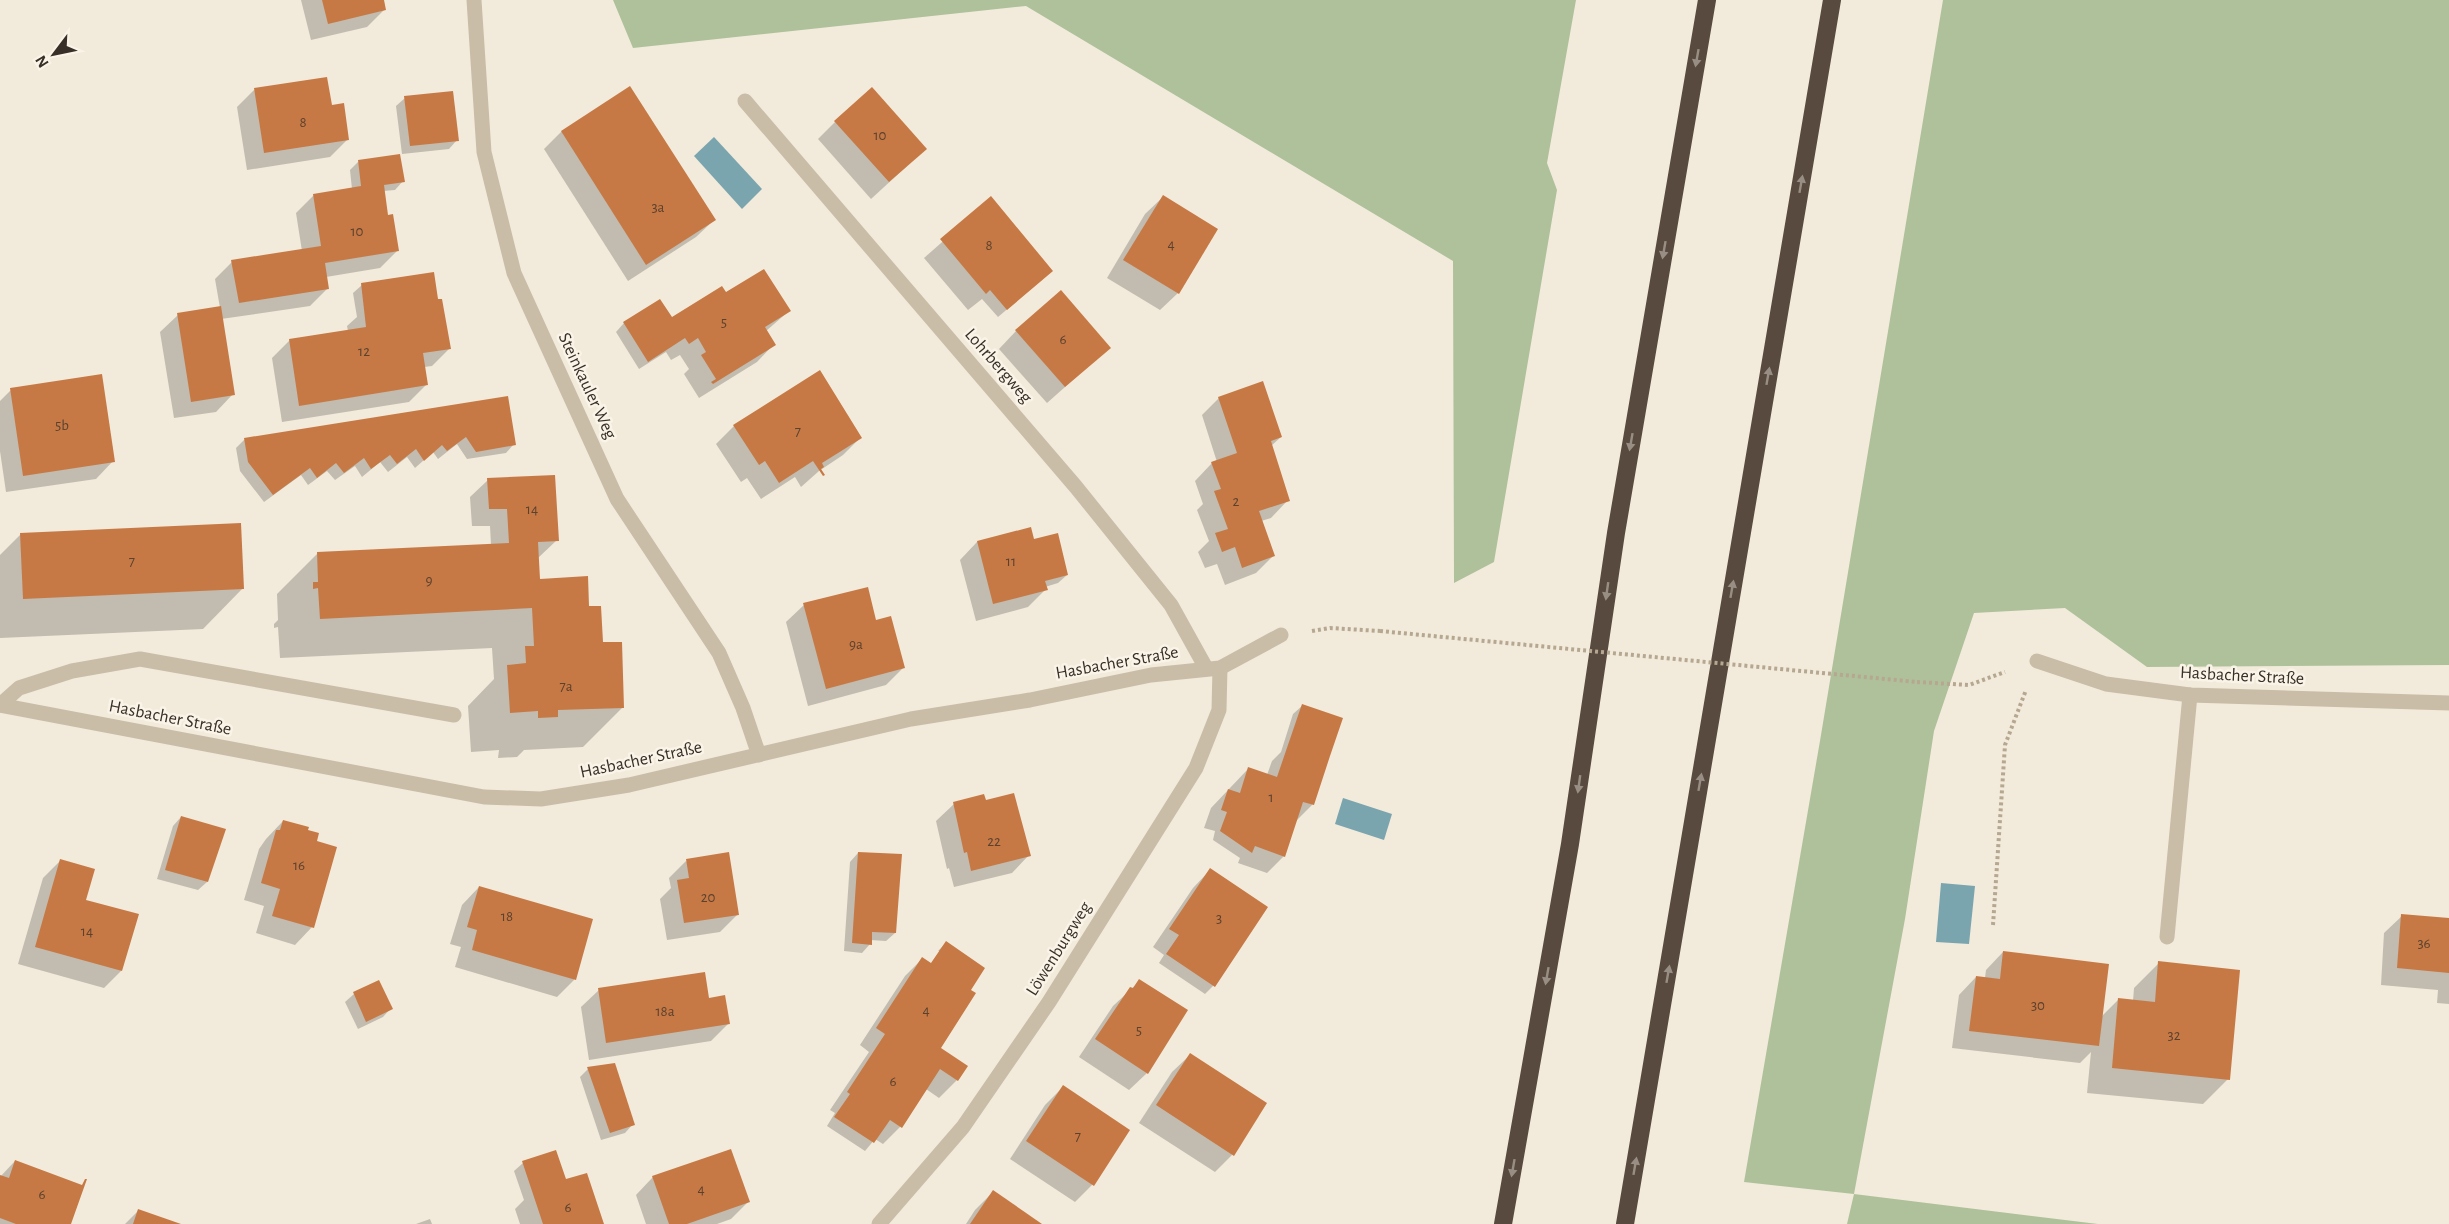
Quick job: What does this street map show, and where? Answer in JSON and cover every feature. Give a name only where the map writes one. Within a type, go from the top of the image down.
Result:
[{"type":"highway","points":[[1503,1224],[1570,844],[1616,533],[1707,0]]},
{"type":"highway","points":[[1625,1224],[1832,0]]},
{"type":"street","name":"Steinkauler Weg","points":[[474,0],[484,152],[513,273],[617,499],[719,653],[743,708],[759,755]]},
{"type":"street","name":"Lohrbergweg","points":[[745,101],[1076,487],[1171,605],[1213,668]]},
{"type":"street","name":"Hasbacher Straße","points":[[0,705],[484,797],[541,799],[629,785],[911,719],[1030,700],[1151,675],[1213,668],[1281,635]]},
{"type":"street","points":[[0,705],[19,688],[72,670],[140,659],[454,715]]},
{"type":"street","name":"Hasbacher Straße","points":[[2037,661],[2106,684],[2190,695],[2449,703]]},
{"type":"street","name":"Löwenburgweg","points":[[879,1224],[963,1127],[1049,1002],[1196,768],[1219,710],[1213,668]]},
{"type":"street","points":[[2168,937],[2190,695]]},
{"type":"path","points":[[1281,635],[1330,628],[1380,631],[1969,685],[2037,661]]},
{"type":"path","points":[[1993,926],[2005,745],[2037,661]]},
{"type":"green space","points":[[613,0],[1576,0],[1547,163],[1557,190],[1494,562],[1454,583],[1453,261],[1026,6],[633,48]]},
{"type":"green space","points":[[1943,0],[2449,0],[2449,665],[2147,667],[2065,608],[1974,613],[1934,731],[1905,919],[1854,1194],[1744,1182]]},
{"type":"green space","points":[[1854,1194],[2098,1224],[1847,1224]]},
{"type":"water","points":[[714,137],[762,189],[742,209],[694,156]]},
{"type":"water","points":[[1343,798],[1392,814],[1384,840],[1335,824]]},
{"type":"water","points":[[1941,883],[1975,886],[1969,944],[1936,942]]},
{"type":"building","points":[[322,0],[384,0],[386,10],[328,24]]},
{"type":"building","points":[[327,77],[332,105],[344,103],[349,140],[264,153],[254,88]]},
{"type":"building","points":[[630,86],[716,220],[646,265],[561,131]]},
{"type":"building","points":[[872,87],[927,149],[889,182],[834,121]]},
{"type":"building","points":[[453,91],[459,141],[410,146],[404,96]]},
{"type":"building","points":[[400,154],[405,182],[384,185],[388,215],[393,214],[399,251],[325,263],[329,289],[239,303],[231,260],[321,246],[313,194],[361,186],[358,160]]},
{"type":"building","points":[[1163,195],[1218,229],[1179,294],[1123,260]]},
{"type":"building","points":[[991,196],[1053,271],[1007,310],[990,290],[986,294],[940,239]]},
{"type":"building","points":[[764,269],[791,311],[765,327],[776,345],[713,384],[711,382],[716,379],[701,355],[706,352],[698,338],[689,344],[685,338],[648,362],[623,322],[660,299],[672,317],[722,286],[726,292]]},
{"type":"building","points":[[434,272],[438,299],[442,299],[451,349],[423,353],[428,385],[299,406],[289,339],[366,327],[361,283]]},
{"type":"building","points":[[1061,290],[1111,348],[1065,387],[1015,330]]},
{"type":"building","points":[[221,306],[235,395],[191,402],[177,313]]},
{"type":"building","points":[[820,370],[862,438],[822,463],[824,467],[821,469],[825,475],[823,476],[813,461],[779,483],[765,461],[759,465],[733,425]]},
{"type":"building","points":[[102,374],[115,462],[23,476],[10,388]]},
{"type":"building","points":[[1263,381],[1282,437],[1271,441],[1290,501],[1259,511],[1275,556],[1242,568],[1235,547],[1222,552],[1215,533],[1228,529],[1214,491],[1221,489],[1211,462],[1237,453],[1218,397]]},
{"type":"building","points":[[508,396],[516,445],[476,452],[466,437],[447,451],[442,445],[424,461],[416,449],[397,464],[390,455],[371,469],[364,458],[344,473],[336,463],[317,478],[310,468],[273,495],[248,462],[244,438]]},
{"type":"building","points":[[555,475],[559,541],[538,542],[540,579],[588,576],[589,606],[601,606],[603,642],[622,642],[624,708],[558,710],[558,717],[538,718],[538,711],[510,713],[507,665],[526,663],[525,646],[534,646],[532,608],[320,619],[318,588],[313,589],[313,582],[318,582],[317,552],[509,543],[507,509],[489,509],[487,478]]},
{"type":"building","points":[[241,523],[244,589],[23,599],[20,533]]},
{"type":"building","points":[[1031,527],[1034,539],[1058,533],[1068,575],[1045,581],[1048,590],[993,604],[977,541]]},
{"type":"building","points":[[868,587],[876,620],[891,616],[905,668],[826,689],[803,603]]},
{"type":"building","points":[[1302,704],[1343,718],[1314,805],[1303,802],[1285,857],[1255,846],[1252,853],[1220,831],[1227,812],[1221,810],[1228,789],[1240,793],[1248,767],[1277,777]]},
{"type":"building","points":[[1014,793],[1031,856],[971,871],[967,852],[964,853],[953,802],[984,794],[986,800]]},
{"type":"building","points":[[181,816],[226,829],[208,882],[165,870]]},
{"type":"building","points":[[283,820],[309,827],[308,830],[319,833],[317,841],[337,847],[314,928],[272,916],[280,889],[261,883],[276,830],[280,830]]},
{"type":"building","points":[[729,852],[739,915],[684,923],[677,880],[689,878],[686,859]]},
{"type":"building","points":[[858,852],[902,854],[896,933],[872,932],[872,945],[852,943]]},
{"type":"building","points":[[60,859],[95,869],[86,900],[139,914],[122,971],[35,947]]},
{"type":"building","points":[[1210,868],[1268,907],[1215,987],[1166,954],[1179,935],[1169,929]]},
{"type":"building","points":[[479,886],[593,919],[576,980],[472,950],[477,930],[467,927]]},
{"type":"building","points":[[2401,914],[2449,918],[2449,973],[2397,968]]},
{"type":"building","points":[[946,941],[985,968],[971,990],[976,993],[941,1048],[968,1066],[958,1081],[940,1069],[902,1128],[890,1120],[874,1143],[834,1117],[850,1094],[847,1092],[885,1034],[876,1028],[922,957],[931,963]]},
{"type":"building","points":[[2003,951],[2109,964],[2099,1046],[1969,1031],[1976,976],[2000,979]]},
{"type":"building","points":[[2158,961],[2240,970],[2230,1080],[2112,1068],[2118,998],[2155,1002]]},
{"type":"building","points":[[705,972],[709,998],[725,995],[730,1024],[606,1043],[598,988]]},
{"type":"building","points":[[1139,979],[1188,1010],[1148,1074],[1095,1039],[1130,987],[1133,988]]},
{"type":"building","points":[[379,980],[393,1009],[366,1022],[353,992]]},
{"type":"building","points":[[1190,1053],[1267,1103],[1234,1156],[1156,1105]]},
{"type":"building","points":[[615,1063],[635,1125],[610,1133],[587,1067]]},
{"type":"building","points":[[1063,1085],[1130,1130],[1094,1186],[1026,1141]]},
{"type":"building","points":[[731,1149],[750,1202],[687,1224],[669,1224],[652,1176]]},
{"type":"building","points":[[556,1150],[566,1179],[587,1173],[604,1224],[543,1224],[522,1161]]},
{"type":"building","points":[[15,1160],[82,1185],[87,1179],[71,1224],[16,1224],[0,1218],[0,1175],[9,1178]]},
{"type":"building","points":[[993,1190],[1042,1224],[970,1224]]},
{"type":"building","points":[[138,1209],[181,1224],[133,1224]]}]
